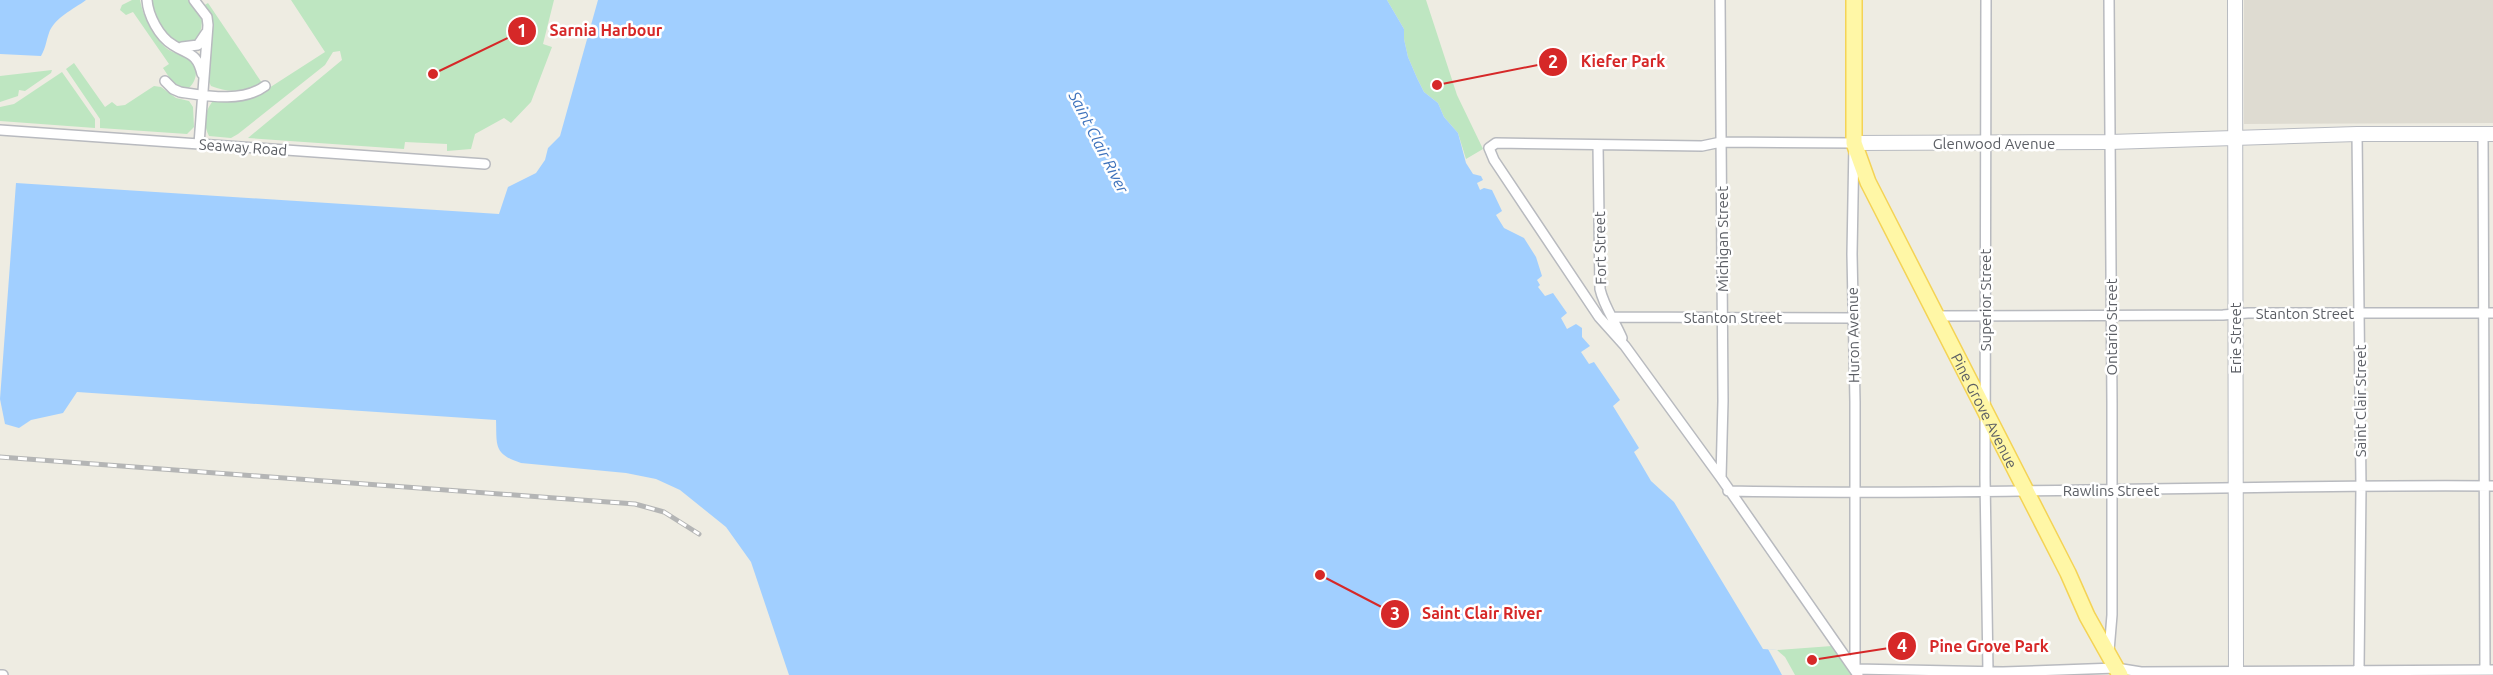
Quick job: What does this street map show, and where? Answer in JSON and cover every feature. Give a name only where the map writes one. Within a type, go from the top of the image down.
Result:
[{"type":"main road","name":"Huron Avenue","points":[[1854,0],[1854,142]]},
{"type":"main road","name":"Pine Grove Avenue","points":[[1854,142],[1868,182],[2026,490],[2087,616],[2118,671]]},
{"type":"street","points":[[147,0],[150,15],[173,46],[191,53],[198,62],[203,82]]},
{"type":"street","points":[[194,0],[207,17],[208,25],[199,144]]},
{"type":"street","name":"Michigan Street","points":[[1720,0],[1721,478]]},
{"type":"street","name":"Superior Street","points":[[1986,0],[1985,316],[1988,672]]},
{"type":"street","name":"Ontario Street","points":[[2109,0],[2112,490],[2112,615],[2109,653]]},
{"type":"street","name":"Erie Street","points":[[2235,0],[2236,673]]},
{"type":"street","points":[[173,46],[184,48],[198,45],[208,25]]},
{"type":"street","points":[[165,81],[180,92],[202,95],[246,95],[265,86]]},
{"type":"street","name":"Seaway Road","points":[[0,130],[485,164]]},
{"type":"street","name":"Glenwood Avenue","points":[[1625,346],[1599,317],[1494,160],[1489,148],[1496,143],[1702,146],[1721,142],[2110,142],[2357,134],[2488,134]]},
{"type":"street","name":"Saint Clair Street","points":[[2357,134],[2361,487],[2359,669]]},
{"type":"street","points":[[1625,346],[1721,478],[1856,672],[2236,673],[2359,669],[2489,670],[2488,134]]},
{"type":"street","name":"Huron Avenue","points":[[1854,142],[1852,254],[1856,672]]},
{"type":"street","name":"Fort Street","points":[[1598,145],[1600,289],[1603,304],[1613,317],[1625,346]]},
{"type":"street","name":"Stanton Street","points":[[1936,316],[2489,314]]},
{"type":"street","name":"Stanton Street","points":[[1613,317],[1854,318]]},
{"type":"street","name":"Rawlins Street","points":[[1728,491],[2489,486]]},
{"type":"shaded area","points":[[2244,0],[2493,0],[2493,123],[2244,124]]},
{"type":"green space","points":[[132,0],[140,0],[149,24],[168,50],[192,60],[196,74],[189,88],[169,82],[167,79],[169,77],[163,68],[169,64],[133,12],[126,15],[120,10],[122,5]]},
{"type":"green space","points":[[151,0],[188,0],[202,20],[198,37],[182,46],[170,38],[161,27]]},
{"type":"green space","points":[[291,0],[554,0],[543,44],[552,47],[531,102],[511,123],[504,118],[475,134],[471,149],[447,151],[447,144],[405,142],[404,149],[248,138],[342,60],[340,51],[333,52],[325,65],[238,134],[231,138],[209,136],[205,119],[212,102],[239,101],[255,97],[325,52]]},
{"type":"green space","points":[[1387,0],[1426,0],[1457,95],[1483,149],[1466,159],[1458,133],[1444,117],[1438,103],[1424,92],[1417,78],[1408,57],[1404,29]]},
{"type":"green space","points":[[208,3],[262,83],[237,90],[225,90],[211,86],[209,82],[212,24],[203,6]]},
{"type":"green space","points":[[74,63],[105,107],[112,102],[117,106],[125,105],[154,86],[161,87],[176,98],[189,101],[193,107],[194,127],[187,134],[100,128],[100,119],[66,69]]},
{"type":"green space","points":[[52,70],[25,91],[19,90],[18,96],[0,102],[0,76]]},
{"type":"green space","points":[[62,72],[95,119],[95,128],[0,121],[0,107],[14,104]]},
{"type":"green space","points":[[1832,646],[1850,673],[2103,675],[1793,675],[1777,650]]},
{"type":"water","points":[[0,0],[86,0],[55,23],[41,56],[0,54]]},
{"type":"water","points":[[598,0],[1387,0],[1404,29],[1408,57],[1417,78],[1424,92],[1438,103],[1444,117],[1458,133],[1466,163],[1473,174],[1481,176],[1483,180],[1477,183],[1480,190],[1484,188],[1492,190],[1502,211],[1496,215],[1504,228],[1524,238],[1536,257],[1542,276],[1537,280],[1540,285],[1538,287],[1545,296],[1553,293],[1567,313],[1561,318],[1567,329],[1576,324],[1582,328],[1582,337],[1590,346],[1581,352],[1589,364],[1594,362],[1620,400],[1613,406],[1639,448],[1634,452],[1651,481],[1674,502],[1763,649],[1777,650],[1793,675],[789,675],[751,562],[726,527],[680,490],[656,479],[626,473],[521,463],[512,460],[498,448],[496,420],[77,392],[63,413],[31,420],[19,428],[5,424],[0,399],[16,183],[499,214],[508,187],[536,173],[545,160],[548,148],[560,136]]},
{"type":"pier","points":[[1768,649],[1777,650],[1785,657],[1795,675],[1782,675]]},
{"type":"railway","points":[[0,457],[635,504],[664,512],[699,534]]},
{"type":"place","name":"Sarnia Harbour","points":[[433,74]]},
{"type":"place","name":"Kiefer Park","points":[[1437,85]]},
{"type":"place","name":"Saint Clair River","points":[[1320,575]]},
{"type":"place","name":"Pine Grove Park","points":[[1812,660]]}]
